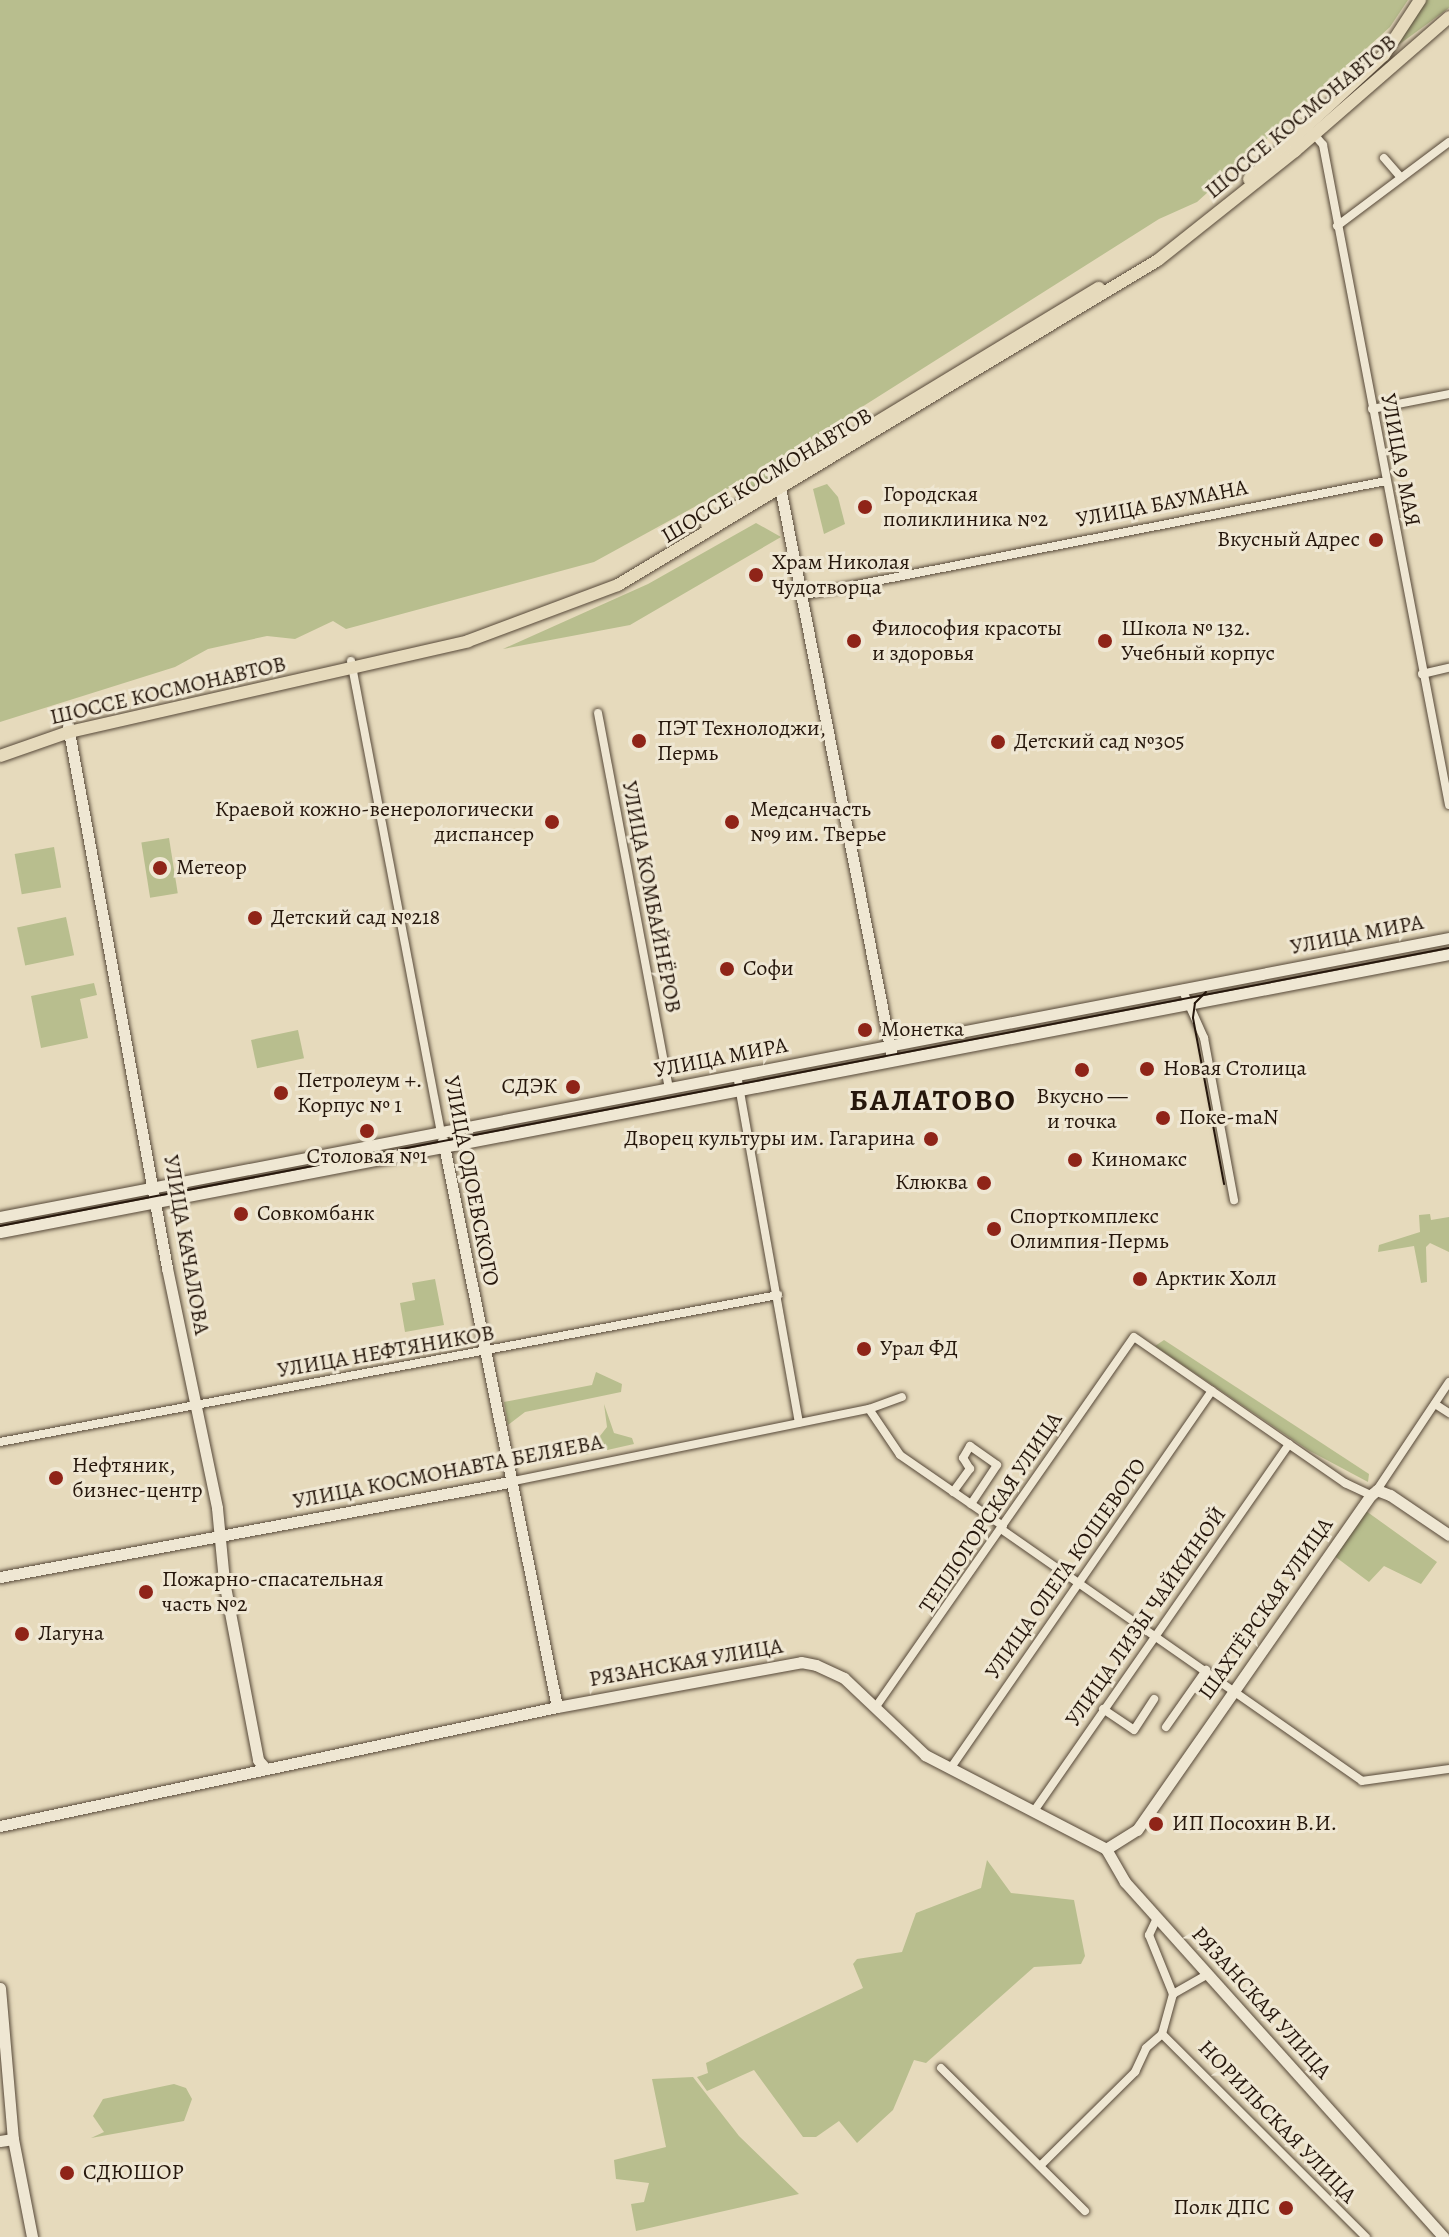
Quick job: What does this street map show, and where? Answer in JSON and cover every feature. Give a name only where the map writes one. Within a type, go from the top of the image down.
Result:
[{"type":"main road","name":"ШОССЕ КОСМОНАВТОВ","points":[[1311,130],[1384,55],[1420,0]]},
{"type":"main road","name":"ШОССЕ КОСМОНАВТОВ","points":[[0,748],[68,729],[352,665],[467,634],[564,601],[661,555],[780,486],[1151,255],[1217,206],[1449,17]]},
{"type":"main road","points":[[780,486],[805,595],[893,1061]]},
{"type":"main road","name":"ШОССЕ КОСМОНАВТОВ","points":[[0,756],[68,729]]},
{"type":"main road","name":"УЛИЦА КАЧАЛОВА","points":[[68,729],[159,1202],[167,1268],[197,1405],[258,1760],[266,1769]]},
{"type":"main road","name":"УЛИЦА МИРА","points":[[0,1217],[1449,938]]},
{"type":"main road","name":"УЛИЦА МИРА","points":[[0,1232],[1449,954]]},
{"type":"main road","name":"УЛИЦА ОДОЕВСКОГО","points":[[441,1132],[482,1352],[557,1707]]},
{"type":"main road","name":"УЛИЦА КОСМОНАВТА БЕЛЯЕВА","points":[[0,1577],[509,1482]]},
{"type":"main road","points":[[1374,1492],[1449,1535]]},
{"type":"main road","name":"ШАХТЁРСКАЯ УЛИЦА","points":[[1106,1849],[1137,1830],[1374,1492]]},
{"type":"main road","name":"РЯЗАНСКАЯ УЛИЦА","points":[[0,1826],[557,1707],[801,1662],[844,1678],[910,1745],[950,1769],[1106,1849],[1110,1862],[1157,1918],[1444,2237]]},
{"type":"main road","points":[[0,1988],[13,2139],[32,2237]]},
{"type":"main road","points":[[0,2141],[13,2139]]},
{"type":"street","name":"УЛИЦА 9 МАЯ","points":[[1311,130],[1323,145],[1449,805]]},
{"type":"street","points":[[1337,226],[1399,175],[1449,142]]},
{"type":"street","points":[[1384,158],[1399,175]]},
{"type":"street","points":[[1372,409],[1449,394]]},
{"type":"street","name":"УЛИЦА БАУМАНА","points":[[805,595],[1386,481]]},
{"type":"street","name":"УЛИЦА ОДОЕВСКОГО","points":[[352,665],[441,1132]]},
{"type":"street","points":[[1422,674],[1449,668]]},
{"type":"street","name":"УЛИЦА КОМБАЙНЁРОВ","points":[[598,713],[669,1088]]},
{"type":"street","points":[[1182,989],[1192,1004],[1204,1038],[1234,1200]]},
{"type":"street","points":[[737,1075],[799,1423]]},
{"type":"street","name":"УЛИЦА НЕФТЯНИКОВ","points":[[0,1442],[778,1295]]},
{"type":"street","name":"ТЕПЛОГОРСКАЯ УЛИЦА","points":[[875,1708],[1134,1337],[1212,1391]]},
{"type":"street","name":"ШАХТЁРСКАЯ УЛИЦА","points":[[1374,1492],[1449,1382]]},
{"type":"street","points":[[1212,1391],[1289,1444],[1374,1492]]},
{"type":"street","name":"УЛИЦА ОЛЕГА КОШЕВОГО","points":[[950,1769],[1212,1391]]},
{"type":"street","name":"УЛИЦА КОСМОНАВТА БЕЛЯЕВА","points":[[509,1482],[869,1409],[902,1397]]},
{"type":"street","points":[[1435,1404],[1449,1413]]},
{"type":"street","points":[[869,1409],[900,1455],[1362,1781],[1449,1769]]},
{"type":"street","name":"УЛИЦА ЛИЗЫ ЧАЙКИНОЙ","points":[[1034,1811],[1154,1634],[1289,1444]]},
{"type":"street","points":[[953,1492],[970,1469],[963,1458],[970,1446],[997,1465],[971,1504]]},
{"type":"street","points":[[1166,1727],[1206,1670]]},
{"type":"street","points":[[1103,1709],[1134,1730],[1154,1699]]},
{"type":"street","points":[[1040,2166],[1135,2072],[1146,2048],[1162,2034],[1173,1994],[1152,1949],[1149,1935],[1157,1918]]},
{"type":"street","points":[[1173,1994],[1208,1974]]},
{"type":"street","name":"НОРИЛЬСКАЯ УЛИЦА","points":[[1162,2034],[1366,2237]]},
{"type":"street","points":[[941,2068],[1085,2211]]},
{"type":"green space","points":[[0,0],[1408,0],[1390,27],[1197,202],[1159,219],[767,467],[769,479],[749,492],[749,477],[594,562],[346,629],[333,621],[295,639],[267,636],[208,649],[175,667],[0,722]]},
{"type":"green space","points":[[1425,0],[1449,0],[1449,8],[1397,46]]},
{"type":"green space","points":[[827,484],[838,497],[845,524],[824,534],[813,489]]},
{"type":"green space","points":[[756,523],[781,537],[630,625],[503,649],[648,584]]},
{"type":"green space","name":"Метеор","points":[[169,838],[178,893],[150,898],[141,842]]},
{"type":"green space","points":[[54,847],[61,887],[22,894],[15,854]]},
{"type":"green space","points":[[66,917],[74,955],[25,966],[17,927]]},
{"type":"green space","points":[[94,983],[97,995],[80,999],[88,1038],[41,1048],[31,996]]},
{"type":"green space","points":[[298,1030],[304,1058],[257,1068],[251,1040]]},
{"type":"green space","points":[[1430,1214],[1431,1220],[1449,1217],[1449,1252],[1430,1243],[1426,1247],[1427,1282],[1421,1283],[1414,1246],[1378,1252],[1379,1245],[1420,1232],[1419,1215]]},
{"type":"green space","points":[[435,1279],[444,1325],[405,1332],[400,1303],[415,1300],[412,1283]]},
{"type":"green space","points":[[1164,1340],[1369,1474],[1368,1482],[1308,1450],[1155,1346]]},
{"type":"green space","points":[[596,1372],[622,1384],[621,1392],[525,1412],[508,1425],[504,1402],[592,1385]]},
{"type":"green space","points":[[604,1404],[614,1433],[632,1438],[634,1444],[585,1455],[607,1427]]},
{"type":"green space","points":[[1366,1511],[1437,1562],[1421,1584],[1384,1566],[1369,1582],[1333,1555]]},
{"type":"green space","points":[[987,1860],[1011,1893],[1074,1900],[1085,1956],[1081,1964],[1034,1967],[926,2063],[914,2060],[893,2110],[857,2143],[839,2121],[816,2137],[803,2137],[754,2070],[707,2091],[697,2077],[708,2073],[706,2063],[863,1988],[853,1964],[857,1959],[902,1952],[916,1913],[981,1888]]},
{"type":"green space","points":[[693,2077],[739,2136],[799,2194],[636,2231],[631,2204],[644,2202],[649,2183],[616,2179],[614,2160],[666,2147],[652,2079]]},
{"type":"green space","points":[[174,2084],[186,2088],[192,2099],[184,2121],[91,2138],[104,2132],[93,2116],[103,2099]]},
{"type":"tram line","points":[[0,1226],[1449,948]]},
{"type":"tram line","points":[[1206,992],[1195,1003],[1193,1018],[1224,1184]]},
{"type":"place","name":"Городская поликлиника №2","points":[[865,507]]},
{"type":"place","name":"Вкусный Адрес","points":[[1376,540]]},
{"type":"place","name":"Храм Николая Чудотворца","points":[[756,575]]},
{"type":"place","name":"Философия красоты и здоровья","points":[[854,641]]},
{"type":"place","name":"Школа № 132. Учебный корпус","points":[[1105,641]]},
{"type":"place","name":"ПЭТ Технолоджи, Пермь","points":[[639,741]]},
{"type":"place","name":"Детский сад №305","points":[[998,742]]},
{"type":"place","name":"Краевой кожно-венерологически диспансер","points":[[552,822]]},
{"type":"place","name":"Медсанчасть №9 им. Тверье","points":[[732,822]]},
{"type":"place","name":"Метеор","points":[[160,868]]},
{"type":"place","name":"Детский сад №218","points":[[255,918]]},
{"type":"place","name":"Софи","points":[[727,969]]},
{"type":"place","name":"Монетка","points":[[865,1030]]},
{"type":"place","name":"Новая Столица","points":[[1147,1069]]},
{"type":"place","name":"Вкусно — и точка","points":[[1082,1070]]},
{"type":"place","name":"СДЭК","points":[[573,1087]]},
{"type":"place","name":"Петролеум +. Корпус № 1","points":[[281,1093]]},
{"type":"place","name":"Поке-maN","points":[[1163,1118]]},
{"type":"place","name":"Столовая №1","points":[[367,1131]]},
{"type":"place","name":"Дворец культуры им. Гагарина","points":[[931,1139]]},
{"type":"place","name":"Киномакс","points":[[1075,1160]]},
{"type":"place","name":"Клюква","points":[[984,1183]]},
{"type":"place","name":"Совкомбанк","points":[[241,1214]]},
{"type":"place","name":"Спорткомплекс Олимпия-Пермь","points":[[994,1229]]},
{"type":"place","name":"Арктик Холл","points":[[1140,1279]]},
{"type":"place","name":"Урал ФД","points":[[864,1349]]},
{"type":"place","name":"Нефтяник, бизнес-центр","points":[[56,1478]]},
{"type":"place","name":"Пожарно-спасательная часть №2","points":[[146,1592]]},
{"type":"place","name":"Лагуна","points":[[22,1634]]},
{"type":"place","name":"ИП Посохин В.И.","points":[[1156,1824]]},
{"type":"place","name":"СДЮШОР","points":[[67,2173]]},
{"type":"place","name":"Полк ДПС","points":[[1286,2208]]},
{"type":"district","name":"БАЛАТОВО","points":[[933,1100]]}]
